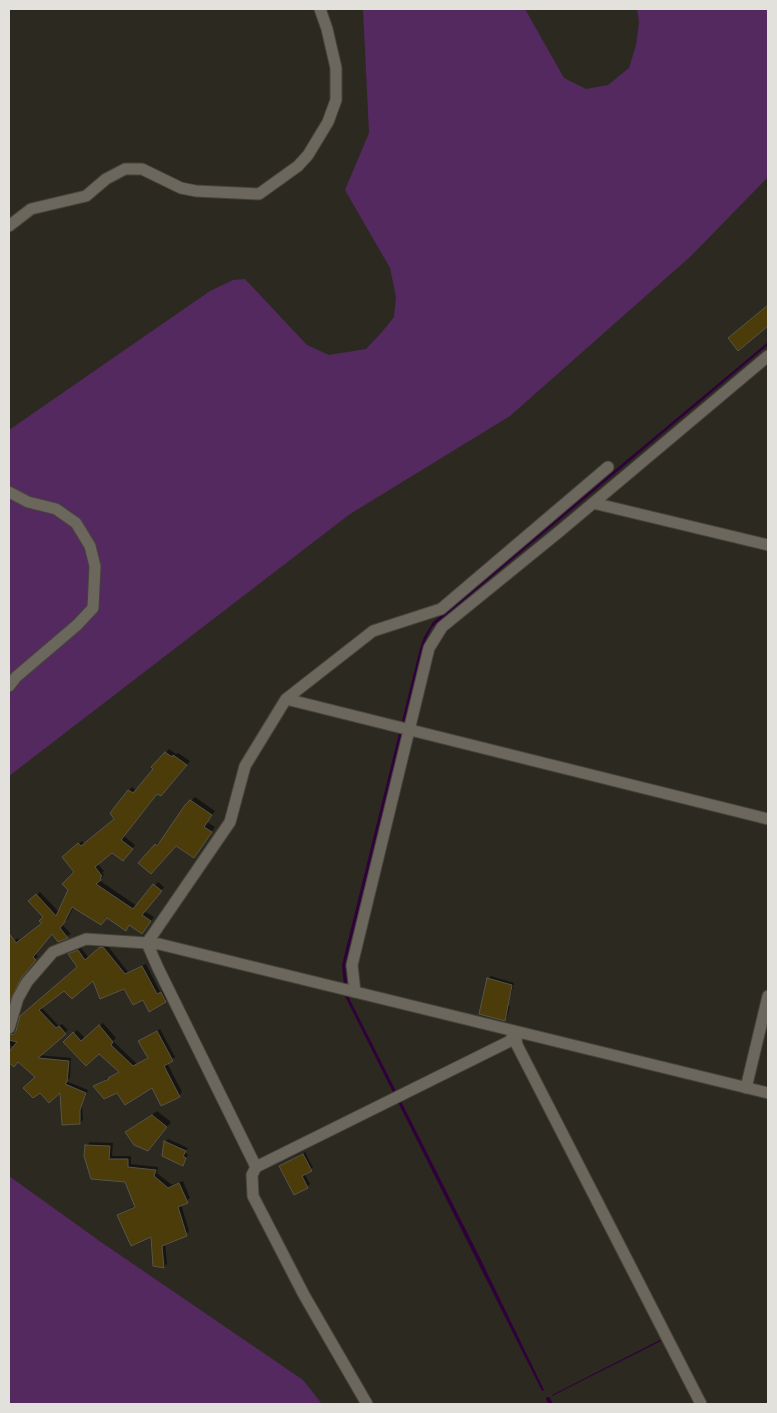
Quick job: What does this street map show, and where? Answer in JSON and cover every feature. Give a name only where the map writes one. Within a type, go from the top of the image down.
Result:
[{"type":"street","points":[[9,226],[31,208],[86,196],[106,179],[125,170],[142,169],[181,188],[259,194],[298,166],[308,155],[328,122],[336,100],[336,68],[327,29],[320,9]]},
{"type":"street","points":[[355,992],[352,965],[429,648],[442,627],[768,356]]},
{"type":"street","points":[[147,943],[230,822],[245,766],[286,699],[373,632],[441,609],[608,467]]},
{"type":"street","points":[[9,492],[28,502],[56,509],[76,523],[90,546],[95,566],[93,608],[77,625],[16,677],[9,686]]},
{"type":"street","points":[[593,503],[768,545]]},
{"type":"street","points":[[286,699],[768,819]]},
{"type":"street","points":[[9,1028],[18,998],[27,982],[53,952],[86,939],[159,944],[768,1093]]},
{"type":"street","points":[[147,943],[256,1167]]},
{"type":"street","points":[[746,1088],[768,996]]},
{"type":"street","points":[[367,1404],[304,1295],[253,1196],[252,1175],[256,1167],[510,1041],[516,1032]]},
{"type":"street","points":[[516,1032],[517,1045],[700,1404]]},
{"type":"shaded area","points":[[363,9],[525,9],[564,78],[586,89],[608,85],[629,68],[636,45],[639,22],[637,9],[768,9],[768,177],[691,256],[510,416],[350,514],[9,776],[9,430],[210,291],[233,280],[245,279],[307,345],[329,355],[366,349],[394,317],[396,297],[390,268],[345,190],[369,133]]},
{"type":"shaded area","points":[[768,342],[768,345],[432,627],[426,639],[345,966],[349,998],[481,1260],[544,1390],[542,1391],[345,996],[342,965],[420,648],[433,622]]},
{"type":"shaded area","points":[[9,1176],[101,1242],[303,1380],[322,1404],[9,1404]]},
{"type":"shaded area","points":[[661,1341],[552,1396],[552,1395]]},
{"type":"building","points":[[768,305],[768,326],[738,351],[728,338]]},
{"type":"building","points":[[165,752],[187,765],[161,796],[157,794],[121,840],[133,849],[123,861],[112,853],[95,867],[102,876],[100,877],[101,880],[96,884],[133,909],[153,884],[162,891],[142,915],[151,921],[142,934],[129,925],[126,931],[107,918],[101,925],[72,907],[60,928],[68,938],[58,942],[52,934],[33,957],[36,960],[21,978],[9,1003],[9,933],[16,943],[42,923],[39,921],[43,917],[28,901],[36,894],[56,916],[68,890],[62,884],[74,872],[62,857],[78,843],[81,846],[114,819],[110,813],[128,790],[133,793],[153,769],[151,767]]},
{"type":"building","points":[[190,800],[212,815],[204,827],[212,832],[194,858],[176,846],[151,874],[138,863],[155,844],[157,846]]},
{"type":"building","points":[[100,947],[104,948],[125,974],[142,966],[157,994],[161,992],[166,1002],[149,1012],[143,1000],[133,1005],[124,989],[100,999],[93,981],[72,999],[64,991],[39,1010],[56,1028],[59,1026],[66,1034],[38,1058],[69,1061],[67,1082],[65,1084],[86,1093],[80,1110],[80,1124],[62,1125],[60,1093],[49,1103],[40,1093],[33,1098],[23,1088],[35,1077],[18,1062],[14,1067],[9,1063],[9,1052],[17,1042],[9,1040],[9,1035],[14,1034],[16,1031],[20,1016],[77,967],[68,954],[78,950],[85,960]]},
{"type":"building","points":[[487,978],[512,985],[505,1021],[479,1014]]},
{"type":"building","points":[[99,1025],[113,1042],[111,1045],[133,1066],[148,1058],[138,1041],[157,1031],[173,1061],[164,1066],[180,1097],[161,1106],[152,1088],[125,1105],[117,1093],[104,1099],[93,1086],[119,1072],[99,1054],[86,1066],[63,1042],[73,1032],[81,1041]]},
{"type":"building","points":[[152,1115],[167,1127],[148,1151],[134,1145],[125,1132]]},
{"type":"building","points":[[164,1141],[186,1151],[183,1156],[186,1158],[183,1166],[162,1156]]},
{"type":"building","points":[[85,1145],[110,1146],[109,1159],[128,1159],[128,1167],[156,1170],[154,1176],[168,1188],[179,1183],[188,1203],[178,1207],[187,1236],[162,1246],[164,1268],[153,1266],[151,1237],[131,1246],[117,1215],[135,1207],[125,1182],[91,1179],[84,1156]]},
{"type":"building","points":[[303,1154],[312,1171],[302,1176],[308,1188],[294,1195],[279,1166]]},
{"type":"waterway","points":[[548,1399],[551,1404]]}]
